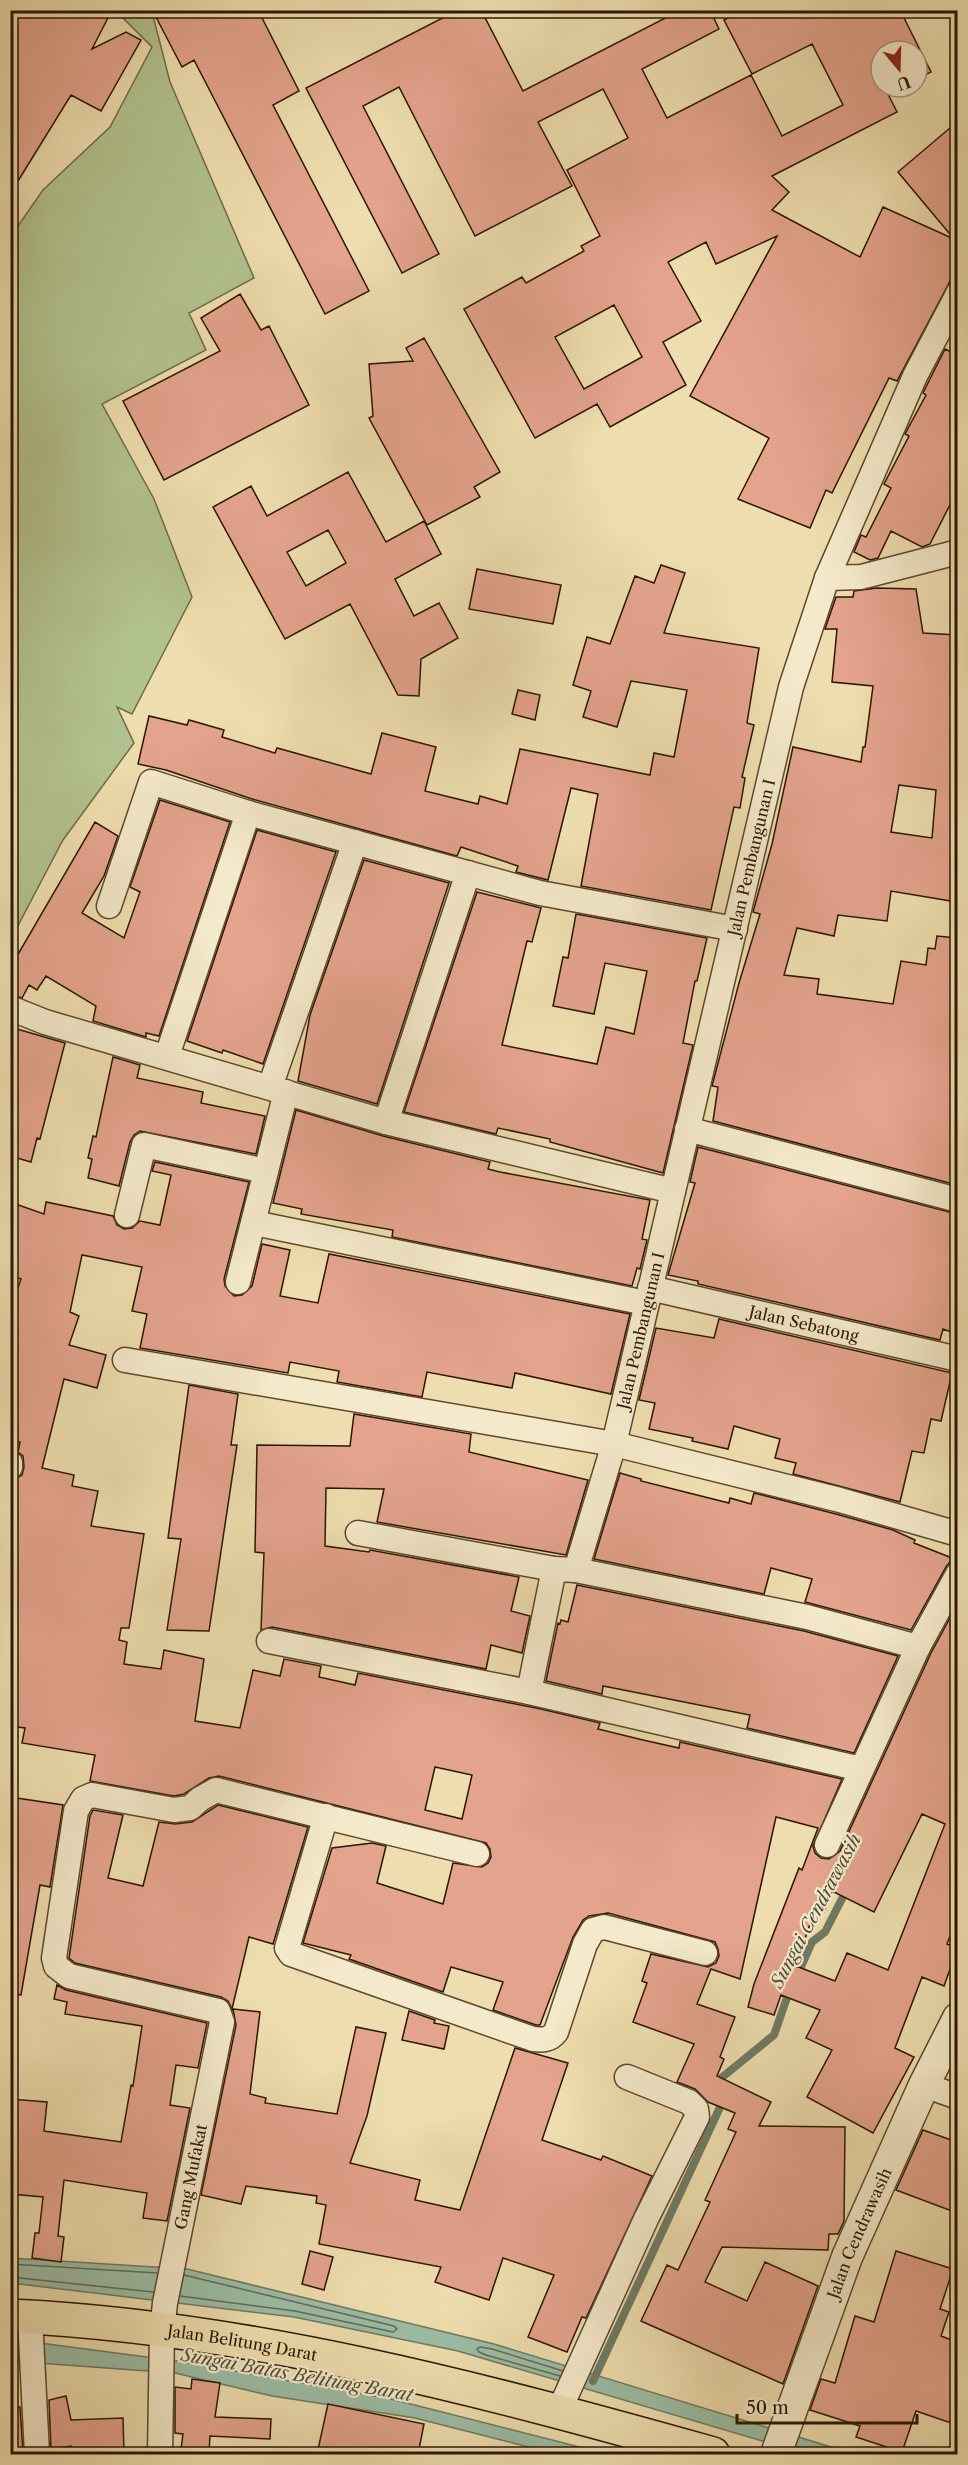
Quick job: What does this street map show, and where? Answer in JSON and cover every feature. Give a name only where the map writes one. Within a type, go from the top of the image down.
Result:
[{"type":"main road","name":"Jalan Belitung Darat","points":[[26,2334],[251,2343],[444,2382],[559,2411],[656,2447],[713,2454]]},
{"type":"street","name":"Jalan Pembangunan I","points":[[529,1692],[565,1569],[614,1444],[791,687],[827,578],[915,376],[957,294]]},
{"type":"street","points":[[827,578],[861,577],[957,552]]},
{"type":"street","points":[[109,906],[151,782],[248,813],[540,893],[735,929]]},
{"type":"street","points":[[167,1056],[248,813]]},
{"type":"street","points":[[238,1282],[266,1171],[278,1090],[355,843]]},
{"type":"street","points":[[386,1122],[468,873]]},
{"type":"street","points":[[10,1008],[45,1022],[386,1122],[673,1191]]},
{"type":"street","points":[[687,1129],[957,1200]]},
{"type":"street","points":[[127,1215],[144,1145],[266,1171]]},
{"type":"street","name":"Jalan Sebatong","points":[[254,1223],[648,1295],[957,1359]]},
{"type":"street","points":[[125,1360],[614,1444],[840,1500],[957,1534]]},
{"type":"street","points":[[358,1533],[565,1569],[807,1617],[918,1647]]},
{"type":"street","points":[[827,1845],[918,1647],[957,1574]]},
{"type":"street","points":[[269,1641],[529,1692],[861,1769]]},
{"type":"street","name":"Gang Mufakat","points":[[160,2454],[163,2340],[174,2258],[222,2022],[218,2011],[69,1976],[56,1966],[54,1958],[76,1811],[83,1799],[92,1796],[174,1810],[190,1808],[216,1790],[326,1816]]},
{"type":"street","points":[[477,1854],[326,1816],[287,1948],[291,1954],[439,2007],[533,2039],[544,2040],[552,2037],[556,2032],[585,1944],[593,1930],[604,1927],[705,1953]]},
{"type":"street","name":"Jalan Cendrawasih","points":[[776,2454],[847,2257],[924,2085],[957,2018]]},
{"type":"street","points":[[559,2411],[646,2219],[697,2117],[696,2109],[688,2102],[627,2077]]},
{"type":"street","points":[[924,2085],[957,2097]]},
{"type":"street","points":[[26,2334],[38,2454]]},
{"type":"shaded area","points":[[119,11],[155,11],[152,12],[170,82],[254,278],[189,313],[206,350],[102,404],[154,499],[192,597],[132,714],[117,707],[134,743],[63,840],[11,939],[10,812],[17,799],[10,794],[11,236],[43,190],[110,127],[152,47],[118,13]]},
{"type":"water","points":[[10,2258],[187,2269],[494,2344],[854,2454],[806,2454],[458,2351],[294,2317],[11,2283]]},
{"type":"water","points":[[10,2343],[40,2343],[177,2361],[391,2399],[607,2454],[556,2454],[415,2418],[272,2396],[175,2373],[11,2361]]},
{"type":"building","points":[[10,10],[112,10],[92,49],[126,32],[141,40],[101,111],[71,95],[10,194]]},
{"type":"building","points":[[168,10],[258,10],[299,91],[273,105],[369,291],[325,314],[194,60],[182,67],[156,17]]},
{"type":"building","points":[[458,10],[481,10],[523,91],[681,10],[710,10],[719,29],[642,69],[667,118],[751,75],[782,136],[843,105],[812,44],[752,74],[724,20],[743,10],[900,10],[914,39],[869,39],[869,99],[890,99],[897,112],[772,176],[789,192],[772,210],[860,257],[883,207],[954,239],[898,172],[957,122],[957,268],[897,381],[889,378],[832,493],[826,490],[810,528],[738,499],[769,438],[690,396],[777,236],[716,264],[706,242],[668,262],[701,321],[663,342],[686,385],[610,427],[597,404],[535,438],[464,309],[522,277],[526,283],[584,251],[581,246],[600,236],[567,170],[628,138],[603,89],[538,122],[572,186],[475,236],[399,87],[363,106],[439,254],[402,273],[306,88]],"holes":[[[614,305],[642,357],[584,389],[555,337]]]},
{"type":"building","points":[[240,294],[261,330],[269,326],[309,405],[164,480],[123,401],[220,351],[201,318]]},
{"type":"building","points":[[424,338],[500,472],[474,487],[480,497],[427,525],[369,418],[373,416],[369,364],[413,361],[406,348]]},
{"type":"building","points":[[945,349],[957,355],[957,491],[930,544],[922,547],[891,531],[878,558],[870,560],[854,552],[861,535],[866,537],[891,488],[884,484],[909,436],[905,434],[926,395],[923,393]]},
{"type":"building","points":[[348,472],[386,542],[424,521],[441,554],[395,579],[414,616],[439,603],[458,638],[421,659],[419,696],[398,695],[350,604],[285,639],[213,507],[251,486],[267,516]],"holes":[[[328,530],[346,563],[306,586],[287,552]]]},
{"type":"building","points":[[661,565],[685,573],[664,633],[759,648],[747,723],[754,725],[742,777],[745,778],[740,808],[734,807],[711,910],[581,886],[598,794],[571,788],[548,880],[516,872],[518,866],[461,847],[457,856],[252,799],[166,770],[138,764],[149,716],[187,725],[189,720],[224,730],[222,737],[275,753],[277,748],[371,774],[382,733],[436,747],[425,791],[478,804],[480,796],[507,804],[520,749],[650,775],[654,753],[674,757],[687,690],[631,681],[617,727],[583,717],[591,691],[573,685],[587,637],[610,644],[635,576],[654,583]]},
{"type":"building","points":[[477,569],[561,585],[553,624],[469,609]]},
{"type":"building","points":[[877,588],[916,589],[923,633],[957,635],[957,902],[891,891],[887,921],[838,915],[834,936],[797,928],[784,975],[819,979],[817,994],[893,1004],[901,961],[926,965],[928,948],[935,949],[937,936],[957,938],[957,1185],[713,1121],[718,1087],[712,1086],[760,914],[753,912],[772,844],[793,747],[861,762],[863,747],[865,747],[873,686],[832,682],[837,629],[825,629],[836,597],[853,597],[854,591]],"holes":[[[899,785],[936,790],[932,838],[891,832]]]},
{"type":"building","points":[[518,690],[540,695],[535,720],[512,714]]},
{"type":"building","points":[[160,800],[230,822],[159,1036],[146,1033],[146,1037],[93,1021],[96,1006],[46,976],[37,990],[29,985],[22,998],[10,994],[10,968],[95,822],[118,836],[104,876],[82,913],[124,938],[140,892],[130,887]]},
{"type":"building","points":[[257,830],[336,852],[263,1064],[223,1050],[222,1053],[187,1041]]},
{"type":"building","points":[[364,860],[449,883],[377,1104],[298,1081],[310,1015]]},
{"type":"building","points":[[477,892],[541,908],[532,942],[527,941],[502,1045],[597,1064],[606,1027],[634,1034],[647,971],[605,963],[594,1014],[553,1006],[563,957],[568,958],[576,914],[707,938],[697,981],[695,981],[683,1043],[693,1045],[663,1173],[550,1142],[550,1139],[498,1128],[496,1134],[404,1112]]},
{"type":"building","points":[[17,1029],[65,1043],[40,1139],[37,1138],[31,1162],[10,1156],[10,1053]]},
{"type":"building","points":[[113,1057],[140,1065],[137,1078],[203,1092],[201,1103],[265,1116],[256,1154],[140,1131],[130,1142],[119,1186],[88,1178],[92,1159],[88,1158],[93,1136],[96,1137]]},
{"type":"building","points":[[296,1110],[383,1136],[490,1162],[488,1169],[650,1200],[642,1239],[647,1240],[640,1269],[637,1268],[632,1286],[392,1237],[393,1230],[301,1214],[302,1209],[273,1203]]},
{"type":"building","points":[[698,1147],[957,1214],[957,1334],[943,1329],[940,1340],[668,1275],[695,1183],[690,1182]]},
{"type":"building","points":[[155,1162],[249,1182],[224,1279],[225,1286],[234,1296],[242,1295],[252,1286],[262,1244],[290,1250],[280,1296],[318,1303],[329,1254],[630,1314],[611,1394],[515,1373],[512,1388],[427,1372],[422,1397],[337,1382],[339,1371],[290,1362],[288,1373],[140,1348],[147,1314],[132,1311],[142,1267],[82,1255],[70,1312],[79,1316],[69,1345],[106,1355],[97,1388],[64,1379],[42,1468],[74,1475],[72,1486],[98,1491],[91,1526],[144,1534],[129,1628],[121,1628],[119,1640],[127,1642],[124,1664],[161,1669],[164,1650],[204,1659],[195,1721],[240,1728],[253,1670],[280,1676],[284,1659],[321,1666],[319,1677],[355,1685],[358,1673],[541,1709],[600,1723],[598,1729],[643,1740],[679,1748],[680,1742],[842,1779],[813,1846],[815,1853],[821,1858],[829,1859],[840,1851],[931,1653],[957,1605],[957,1918],[947,1944],[957,1950],[944,1986],[922,1977],[895,2048],[914,2057],[873,2133],[807,2097],[832,2050],[806,2038],[820,2010],[781,1995],[774,2015],[748,2007],[754,1984],[799,1868],[802,1870],[818,1828],[776,1817],[740,1979],[711,1969],[697,2004],[735,2017],[720,2057],[724,2059],[717,2076],[771,2102],[759,2126],[845,2127],[844,2221],[838,2234],[829,2234],[828,2250],[722,2247],[705,2282],[747,2301],[765,2262],[818,2286],[783,2384],[641,2321],[667,2265],[678,2270],[710,2202],[705,2200],[736,2132],[728,2129],[735,2113],[708,2102],[695,2089],[677,2082],[694,2044],[633,2022],[647,1983],[642,1981],[651,1954],[708,1967],[716,1963],[719,1956],[715,1942],[608,1913],[589,1916],[583,1920],[573,1937],[540,2025],[536,2025],[493,2010],[503,1982],[451,1967],[443,1992],[349,1959],[351,1955],[303,1943],[332,1848],[372,1843],[386,1846],[377,1883],[443,1904],[453,1863],[482,1867],[491,1857],[486,1843],[219,1776],[209,1778],[184,1794],[174,1796],[90,1781],[95,1755],[22,1743],[25,1728],[10,1726],[10,1489],[12,1481],[22,1475],[24,1467],[23,1456],[18,1452],[20,1442],[10,1440],[10,1310],[21,1279],[10,1275],[10,1202],[44,1214],[46,1202],[113,1216],[117,1225],[124,1229],[132,1228],[140,1221],[160,1225],[171,1175],[152,1171]],"holes":[[[435,1767],[472,1775],[462,1819],[425,1810]],[[922,1814],[945,1824],[888,1970],[847,1953],[835,1981],[796,1966],[815,1909],[824,1912],[832,1891],[874,1912]]]},
{"type":"building","points":[[719,1319],[952,1373],[941,1421],[931,1419],[924,1453],[912,1451],[900,1502],[793,1474],[796,1463],[775,1458],[780,1439],[734,1426],[728,1449],[692,1441],[693,1438],[649,1429],[655,1403],[639,1400],[656,1328],[714,1338]]},
{"type":"building","points":[[189,1385],[238,1394],[231,1445],[237,1445],[209,1631],[167,1630],[181,1539],[168,1538]]},
{"type":"building","points":[[354,1414],[471,1434],[469,1452],[588,1480],[566,1555],[377,1522],[384,1489],[326,1488],[325,1546],[369,1552],[370,1550],[519,1577],[511,1611],[530,1616],[522,1653],[491,1645],[486,1669],[272,1627],[261,1630],[264,1553],[255,1552],[257,1445],[350,1446]]},
{"type":"building","points":[[620,1473],[641,1479],[641,1481],[729,1503],[730,1498],[751,1504],[754,1493],[836,1514],[893,1530],[915,1540],[914,1543],[957,1560],[950,1562],[946,1567],[911,1630],[805,1602],[812,1579],[771,1568],[764,1594],[594,1559]]},
{"type":"building","points":[[577,1585],[804,1631],[898,1656],[854,1753],[747,1728],[750,1715],[603,1686],[602,1694],[546,1681],[558,1623],[560,1624],[561,1620],[568,1622]]},
{"type":"building","points":[[10,1797],[63,1805],[50,1887],[40,1885],[21,1995],[10,1994],[10,1867],[16,1835],[10,1834]]},
{"type":"building","points":[[218,1805],[308,1827],[273,1944],[249,1937],[232,2009],[228,2001],[221,1997],[75,1963],[69,1958],[90,1816],[93,1810],[123,1815],[108,1878],[143,1886],[159,1822],[175,1824],[192,1822]]},
{"type":"building","points":[[57,1985],[66,1990],[207,2023],[198,2068],[176,2065],[170,2105],[190,2108],[167,2221],[143,2218],[147,2193],[64,2180],[58,2236],[64,2237],[61,2262],[32,2258],[35,2233],[39,2233],[43,2197],[10,2194],[10,2099],[47,2102],[44,2131],[121,2142],[131,2085],[133,2086],[142,2026],[65,2014],[67,2002],[54,1999]]},
{"type":"building","points":[[233,2009],[260,2012],[250,2094],[266,2098],[265,2103],[337,2114],[356,2027],[386,2033],[367,2116],[350,2163],[420,2180],[415,2200],[460,2210],[515,2048],[568,2063],[542,2140],[601,2160],[603,2156],[652,2176],[586,2318],[582,2317],[567,2352],[528,2337],[554,2275],[503,2258],[489,2300],[435,2282],[441,2267],[319,2244],[326,2205],[316,2203],[317,2196],[246,2186],[241,2204],[201,2195],[236,2025]]},
{"type":"building","points":[[409,2011],[435,2020],[434,2023],[449,2026],[444,2049],[402,2040]]},
{"type":"building","points":[[923,2130],[957,2142],[957,2213],[896,2190]]},
{"type":"building","points":[[310,2251],[333,2257],[324,2290],[302,2284]]},
{"type":"building","points":[[896,2251],[953,2269],[940,2309],[949,2312],[941,2336],[957,2342],[957,2425],[916,2411],[902,2452],[856,2437],[860,2426],[810,2410],[821,2379],[835,2383],[855,2316],[874,2322]]},
{"type":"building","points":[[192,2379],[220,2383],[215,2417],[271,2419],[270,2439],[210,2436],[209,2452],[181,2449],[183,2434],[175,2433],[175,2387],[191,2389]]},
{"type":"building","points":[[66,2396],[71,2420],[123,2418],[124,2454],[71,2454],[71,2446],[51,2449],[49,2400]]},
{"type":"building","points":[[328,2404],[424,2424],[418,2454],[317,2454]]},
{"type":"building","points":[[20,2407],[23,2452],[10,2452],[10,2409]]},
{"type":"waterway","name":"Sungai Cendrawasih","points":[[797,1976],[812,1942],[825,1932],[847,1889]]},
{"type":"waterway","name":"Sungai Cendrawasih","points":[[721,2087],[720,2079],[774,2035],[790,1989]]},
{"type":"waterway","name":"Sungai Cendrawasih","points":[[593,2381],[722,2099]]},
{"type":"water label","name":"Sungai Batas Belitung Barat","points":[[297,2375]]}]
